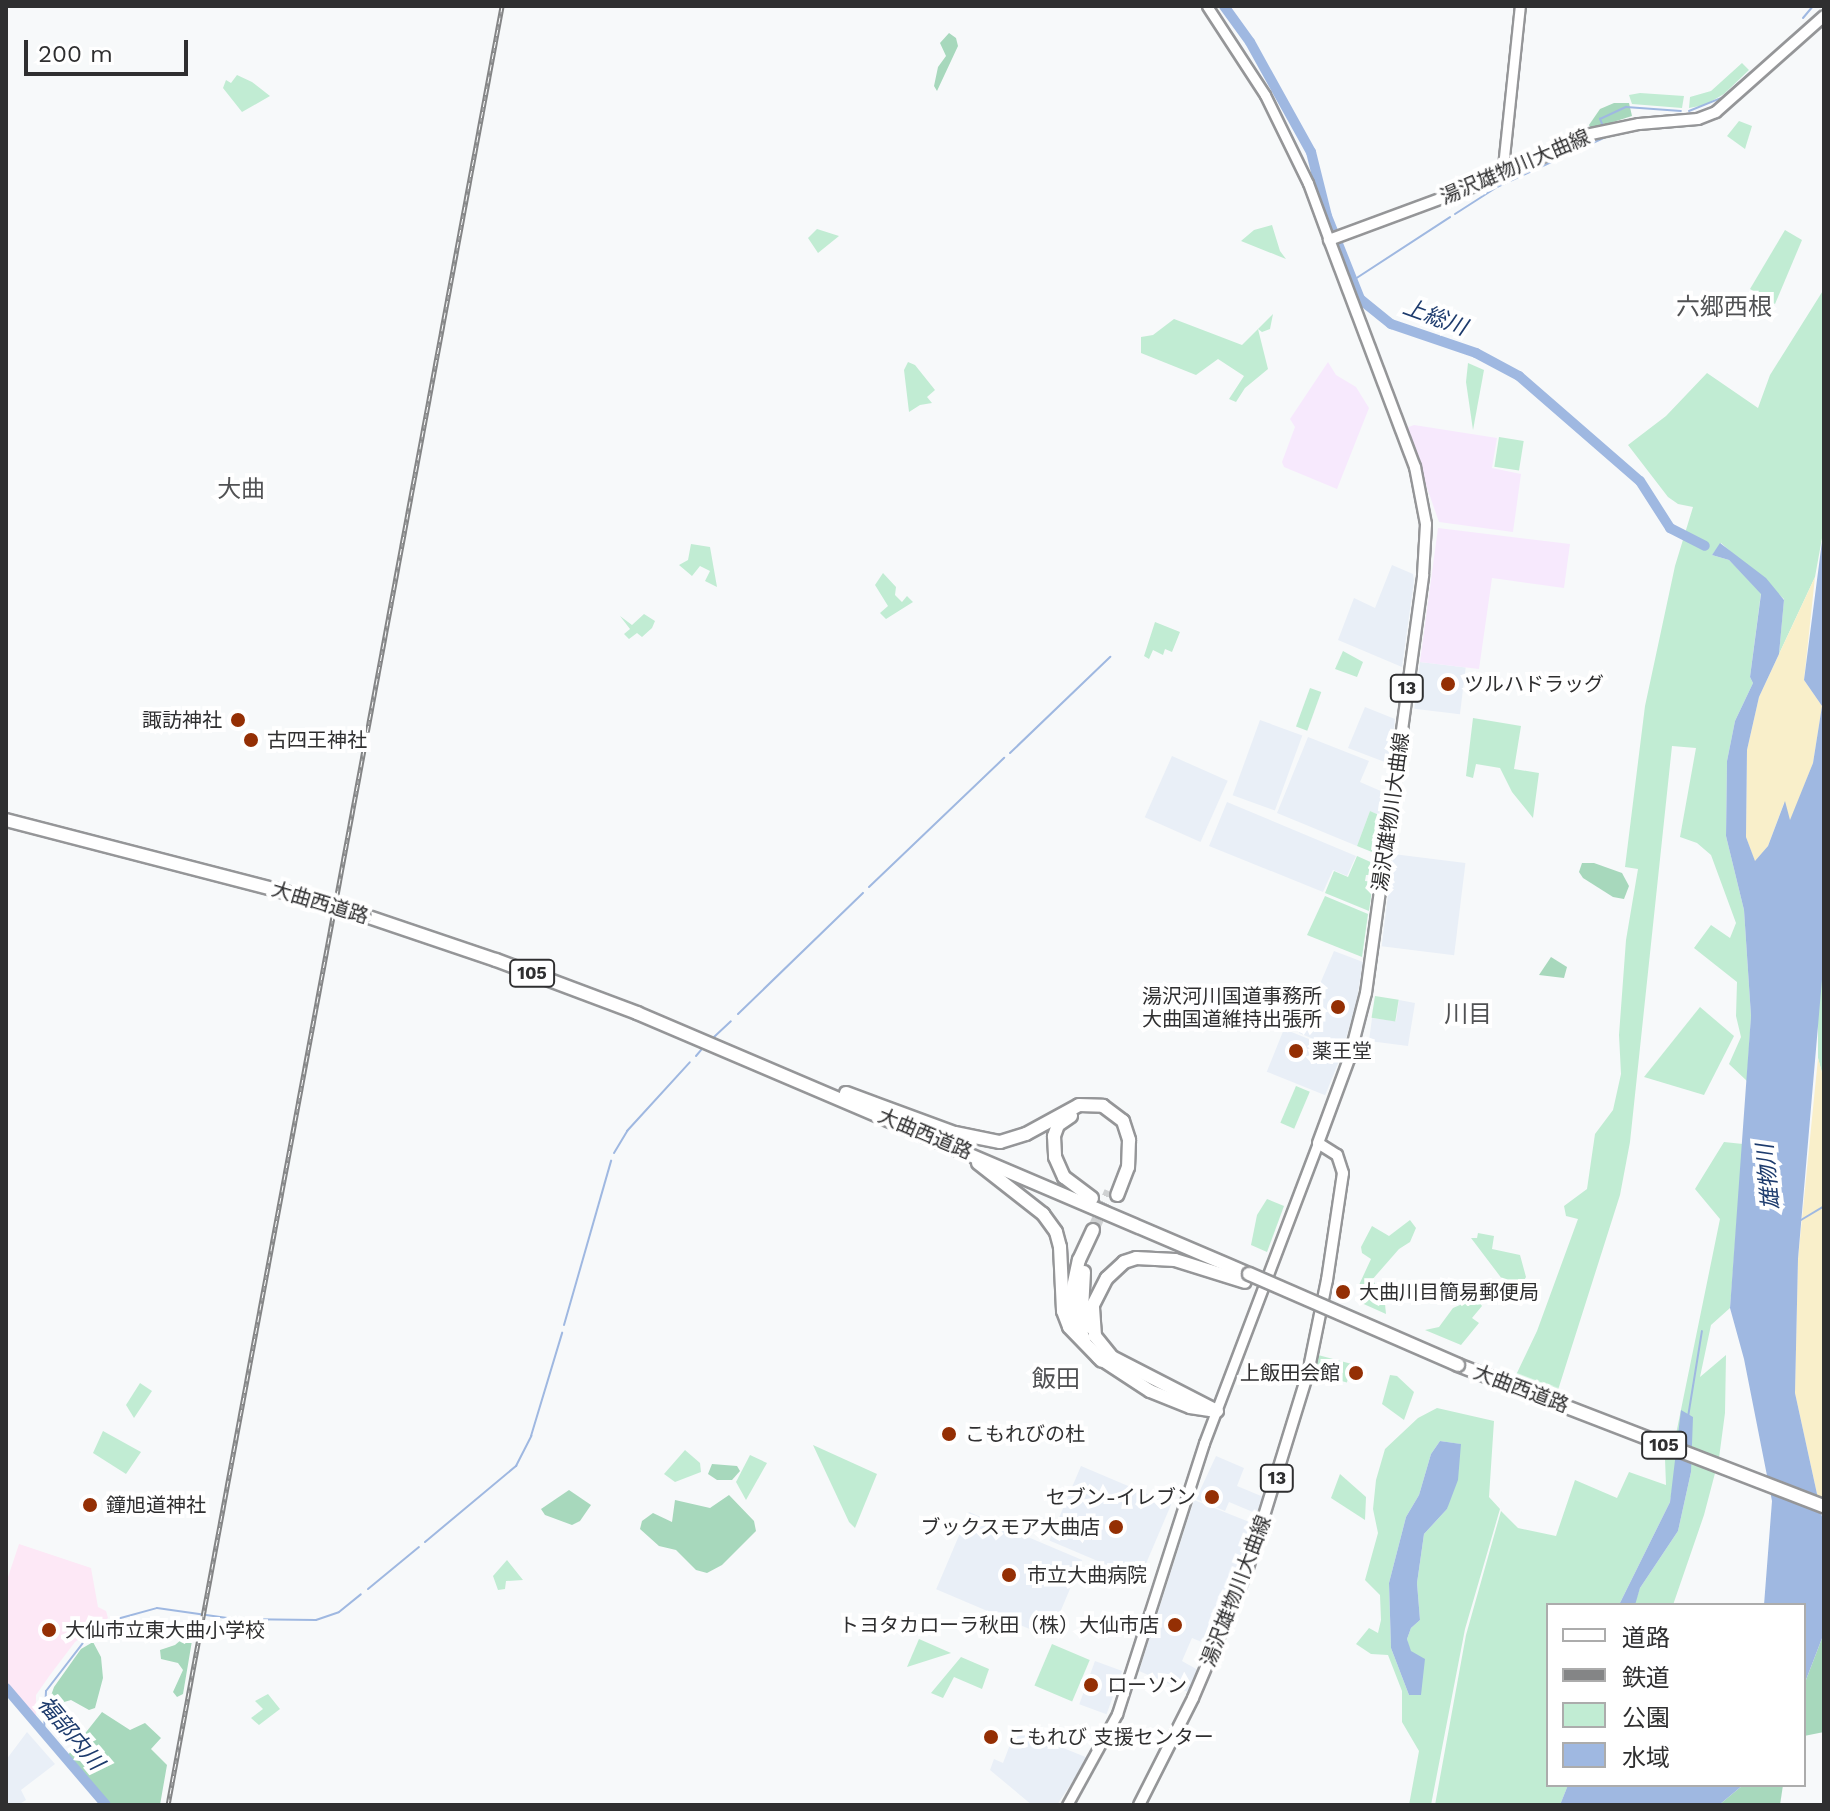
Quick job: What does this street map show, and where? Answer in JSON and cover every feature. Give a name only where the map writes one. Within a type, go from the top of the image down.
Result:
[{"type":"highway","name":"大曲西道路","points":[[6,820],[304,897],[496,960],[697,1038],[941,1141],[1247,1278],[1308,1300],[1458,1365],[1824,1506]]},
{"type":"highway","points":[[697,1038],[979,1140],[1015,1139],[1079,1105],[1103,1106],[1123,1121],[1129,1140],[1128,1167],[1113,1194],[1121,1165],[1121,1133],[1103,1113],[1091,1110],[1068,1117],[1058,1125],[1054,1136],[1055,1157],[1064,1177],[1095,1200],[1247,1278]]},
{"type":"highway","points":[[941,1141],[995,1174],[1043,1214],[1056,1232],[1060,1247],[1063,1311],[1069,1327],[1102,1361],[1150,1391],[1190,1407],[1217,1411]]},
{"type":"highway","points":[[1102,1361],[1084,1340],[1073,1305],[1074,1278],[1097,1231],[1081,1282],[1082,1309],[1095,1336],[1112,1357],[1128,1368],[1217,1411]]},
{"type":"highway","points":[[1095,1336],[1091,1314],[1095,1296],[1107,1278],[1124,1262],[1154,1257],[1247,1278]]},
{"type":"main road","name":"湯沢雄物川大曲線","points":[[1139,1805],[1228,1618],[1264,1520],[1303,1391],[1325,1292],[1343,1173],[1337,1155],[1318,1143],[1349,1059],[1366,993],[1423,575],[1426,524],[1409,447],[1330,239],[1502,176],[1591,134],[1639,124],[1698,119],[1716,112],[1824,16]]},
{"type":"street","points":[[1207,6],[1265,95],[1308,183],[1330,239]]},
{"type":"street","points":[[1502,176],[1520,6]]},
{"type":"street","points":[[1067,1805],[1117,1714],[1217,1411],[1318,1143]]},
{"type":"shaded area","points":[[1328,362],[1336,375],[1356,387],[1369,408],[1337,489],[1284,467],[1282,462],[1295,427],[1290,419]]},
{"type":"shaded area","points":[[1414,425],[1497,438],[1492,468],[1521,474],[1513,532],[1439,522],[1406,428]]},
{"type":"shaded area","points":[[1438,528],[1570,544],[1564,588],[1492,578],[1479,669],[1420,662]]},
{"type":"shaded area","points":[[1392,565],[1413,574],[1414,581],[1402,667],[1338,640],[1354,598],[1375,608]]},
{"type":"shaded area","points":[[1420,662],[1466,668],[1460,714],[1414,709]]},
{"type":"shaded area","points":[[1365,707],[1395,719],[1390,764],[1348,748]]},
{"type":"shaded area","points":[[1260,720],[1302,735],[1275,811],[1233,795]]},
{"type":"shaded area","points":[[1308,737],[1369,761],[1360,782],[1383,792],[1379,815],[1370,811],[1357,846],[1277,813]]},
{"type":"shaded area","points":[[1172,756],[1228,781],[1200,842],[1145,817]]},
{"type":"shaded area","points":[[1227,802],[1356,856],[1347,876],[1333,870],[1323,892],[1209,846]]},
{"type":"shaded area","points":[[1393,854],[1465,863],[1454,955],[1382,946]]},
{"type":"shaded area","points":[[1334,951],[1363,962],[1356,1005],[1342,1051],[1299,1033]]},
{"type":"shaded area","points":[[1399,1000],[1415,1003],[1408,1046],[1369,1041],[1372,1018],[1396,1021]]},
{"type":"shaded area","points":[[1284,1029],[1342,1053],[1325,1095],[1267,1072]]},
{"type":"shaded area","points":[[1216,1456],[1244,1468],[1237,1486],[1266,1498],[1260,1515],[1229,1502],[1225,1511],[1196,1499]]},
{"type":"shaded area","points":[[1081,1466],[1171,1504],[1140,1579],[1049,1541]]},
{"type":"shaded area","points":[[1194,1500],[1257,1525],[1242,1570],[1209,1645],[1192,1638],[1182,1661],[1198,1670],[1188,1692],[1139,1671]]},
{"type":"shaded area","name":"市立大曲病院","points":[[969,1512],[1082,1560],[1049,1637],[936,1589]]},
{"type":"shaded area","name":"大仙市立東大曲小学校","points":[[19,1544],[91,1568],[98,1607],[106,1611],[108,1618],[75,1642],[50,1675],[36,1695],[36,1716],[6,1681],[6,1583]]},
{"type":"shaded area","points":[[1095,1661],[1122,1671],[1107,1714],[1079,1704]]},
{"type":"shaded area","points":[[1016,1729],[1088,1758],[1057,1805],[1032,1805],[990,1770],[994,1759],[1003,1763]]},
{"type":"shaded area","points":[[27,1732],[55,1764],[21,1790],[26,1800],[18,1805],[6,1805],[6,1760]]},
{"type":"green space","points":[[949,33],[956,38],[958,46],[937,91],[934,86],[938,67],[946,56],[940,43]]},
{"type":"green space","points":[[1742,63],[1749,70],[1724,94],[1705,105],[1689,108],[1690,97],[1711,91]]},
{"type":"green space","points":[[237,75],[270,96],[242,112],[223,88],[226,80],[231,83]]},
{"type":"green space","points":[[1629,95],[1684,96],[1682,108],[1632,104]]},
{"type":"green space","points":[[1614,103],[1629,103],[1632,116],[1591,129],[1589,125],[1600,109]]},
{"type":"green space","points":[[1739,121],[1752,126],[1745,149],[1727,136]]},
{"type":"green space","points":[[1272,225],[1280,251],[1286,259],[1241,241],[1254,230]]},
{"type":"green space","points":[[817,229],[839,236],[818,253],[808,238]]},
{"type":"green space","points":[[1785,230],[1802,240],[1775,304],[1750,289]]},
{"type":"green space","points":[[1824,289],[1824,527],[1815,577],[1779,654],[1784,599],[1721,543],[1712,555],[1729,560],[1761,593],[1750,677],[1753,683],[1735,721],[1727,761],[1726,836],[1744,910],[1751,1016],[1747,1081],[1729,1064],[1741,1037],[1736,1016],[1737,982],[1694,948],[1711,925],[1730,938],[1736,923],[1711,855],[1697,843],[1680,837],[1696,748],[1672,746],[1630,1142],[1620,1195],[1558,1390],[1516,1375],[1537,1331],[1578,1219],[1566,1216],[1564,1206],[1587,1189],[1595,1134],[1613,1110],[1621,1074],[1619,1035],[1626,940],[1638,869],[1625,867],[1645,706],[1675,566],[1693,507],[1678,504],[1668,497],[1628,445],[1666,416],[1707,373],[1758,408],[1770,375]]},
{"type":"green space","points":[[1273,314],[1270,329],[1262,332],[1258,329]]},
{"type":"green space","points":[[1174,319],[1242,345],[1258,329],[1268,369],[1245,388],[1236,402],[1229,399],[1244,376],[1218,359],[1196,375],[1141,353],[1141,337],[1153,335]]},
{"type":"green space","points":[[908,362],[915,365],[935,390],[927,397],[932,403],[920,405],[909,412],[904,370]]},
{"type":"green space","points":[[1468,363],[1484,370],[1473,430],[1466,382]]},
{"type":"green space","points":[[1499,437],[1524,441],[1519,471],[1494,467]]},
{"type":"green space","points":[[691,544],[710,547],[717,587],[705,581],[710,571],[700,566],[692,576],[679,565],[688,560]]},
{"type":"green space","points":[[883,573],[896,587],[895,595],[902,602],[907,596],[913,602],[886,619],[880,613],[888,606],[875,585]]},
{"type":"green space","points":[[644,614],[655,621],[652,628],[642,637],[637,633],[629,639],[624,634],[630,629],[620,616],[632,625]]},
{"type":"green space","points":[[1155,622],[1180,632],[1172,652],[1165,649],[1163,655],[1153,650],[1149,659],[1144,656]]},
{"type":"green space","points":[[1343,651],[1363,662],[1357,677],[1335,669]]},
{"type":"green space","points":[[1310,688],[1321,692],[1307,731],[1296,727]]},
{"type":"green space","points":[[1473,718],[1521,726],[1514,769],[1539,773],[1533,818],[1512,792],[1500,768],[1476,764],[1473,778],[1466,776]]},
{"type":"green space","points":[[1370,811],[1379,815],[1377,854],[1357,846]]},
{"type":"green space","points":[[1357,856],[1375,864],[1373,875],[1366,875],[1365,881],[1373,882],[1369,911],[1325,893],[1334,871],[1348,877]]},
{"type":"green space","points":[[1582,863],[1594,863],[1622,873],[1629,886],[1624,899],[1613,897],[1583,878],[1579,872]]},
{"type":"green space","points":[[1325,896],[1368,914],[1362,957],[1307,935]]},
{"type":"green space","points":[[1824,956],[1824,1080],[1818,1058],[1818,1003]]},
{"type":"green space","points":[[1551,957],[1567,967],[1564,978],[1539,975]]},
{"type":"green space","points":[[1375,996],[1399,1000],[1395,1021],[1372,1018]]},
{"type":"green space","points":[[1700,1007],[1734,1036],[1704,1095],[1644,1077]]},
{"type":"green space","points":[[1296,1086],[1310,1092],[1294,1129],[1280,1123]]},
{"type":"green space","points":[[1724,1142],[1743,1144],[1730,1308],[1711,1325],[1700,1377],[1726,1355],[1725,1413],[1719,1458],[1704,1515],[1674,1603],[1635,1603],[1640,1588],[1678,1531],[1691,1472],[1677,1462],[1670,1502],[1620,1603],[1546,1603],[1546,1787],[1567,1787],[1560,1805],[1435,1805],[1466,1635],[1501,1511],[1518,1528],[1556,1536],[1575,1480],[1617,1498],[1629,1472],[1666,1485],[1665,1459],[1675,1439],[1720,1219],[1695,1189]]},
{"type":"green space","points":[[1267,1199],[1284,1206],[1267,1252],[1251,1245],[1257,1215]]},
{"type":"green space","points":[[1410,1220],[1416,1228],[1410,1242],[1399,1249],[1364,1289],[1359,1285],[1371,1259],[1362,1253],[1361,1247],[1372,1226],[1389,1236]]},
{"type":"green space","points":[[1478,1233],[1494,1236],[1492,1249],[1520,1255],[1526,1277],[1515,1296],[1471,1238],[1477,1238]]},
{"type":"green space","points":[[1374,1282],[1385,1304],[1386,1314],[1357,1301]]},
{"type":"green space","points":[[1476,1298],[1482,1306],[1472,1318],[1479,1323],[1461,1345],[1425,1330],[1439,1327],[1453,1308]]},
{"type":"green space","points":[[1318,1355],[1352,1364],[1347,1382],[1313,1373]]},
{"type":"green space","points":[[1390,1375],[1397,1376],[1414,1392],[1404,1420],[1382,1404]]},
{"type":"green space","points":[[140,1383],[152,1391],[134,1418],[126,1405]]},
{"type":"green space","points":[[1437,1408],[1494,1421],[1489,1497],[1500,1509],[1465,1629],[1431,1805],[1409,1805],[1419,1751],[1402,1722],[1402,1691],[1388,1655],[1371,1654],[1356,1644],[1369,1628],[1378,1633],[1381,1620],[1380,1595],[1365,1580],[1378,1533],[1373,1509],[1376,1480],[1385,1449],[1418,1418]],"holes":[[[1440,1441],[1460,1444],[1447,1509],[1424,1534],[1417,1583],[1420,1620],[1411,1628],[1407,1639],[1410,1651],[1417,1656],[1409,1695],[1391,1648],[1389,1583],[1406,1517],[1419,1495],[1431,1454]]]},
{"type":"green space","points":[[103,1431],[141,1452],[126,1474],[93,1453]]},
{"type":"green space","points":[[813,1445],[877,1474],[855,1528],[849,1522]]},
{"type":"green space","points":[[685,1450],[700,1463],[701,1472],[675,1482],[664,1474]]},
{"type":"green space","points":[[750,1455],[767,1463],[746,1500],[736,1482]]},
{"type":"green space","points":[[712,1464],[737,1466],[740,1471],[732,1480],[717,1480],[708,1474]]},
{"type":"green space","points":[[1340,1474],[1366,1497],[1365,1520],[1331,1498]]},
{"type":"green space","points":[[569,1490],[591,1505],[580,1521],[572,1525],[545,1515],[541,1509]]},
{"type":"green space","points":[[729,1495],[754,1521],[756,1531],[722,1565],[707,1573],[696,1570],[676,1550],[659,1546],[640,1529],[642,1521],[653,1513],[672,1522],[675,1500],[710,1508]]},
{"type":"green space","points":[[507,1560],[523,1580],[506,1581],[505,1589],[498,1590],[493,1576]]},
{"type":"green space","points":[[194,1629],[183,1694],[177,1697],[173,1692],[183,1670],[178,1663],[161,1659],[160,1650],[175,1645]]},
{"type":"green space","points":[[1824,1633],[1824,1732],[1806,1736],[1806,1680]]},
{"type":"green space","points":[[919,1639],[951,1653],[907,1667]]},
{"type":"green space","points":[[93,1642],[101,1657],[103,1678],[95,1708],[89,1710],[71,1700],[47,1707],[54,1687],[81,1649]]},
{"type":"green space","points":[[1052,1644],[1090,1660],[1072,1701],[1034,1685]]},
{"type":"green space","points":[[961,1657],[989,1669],[982,1689],[954,1677],[943,1698],[931,1693]]},
{"type":"green space","points":[[268,1694],[280,1709],[259,1725],[251,1718],[263,1709],[255,1701]]},
{"type":"green space","points":[[102,1712],[130,1730],[145,1723],[161,1738],[151,1749],[167,1765],[160,1805],[110,1805],[68,1755]]},
{"type":"green space","points":[[1741,1787],[1783,1787],[1780,1805],[1719,1805]]},
{"type":"sand","points":[[1815,577],[1804,680],[1822,706],[1813,763],[1790,822],[1784,803],[1768,846],[1755,862],[1746,837],[1747,750],[1759,697]]},
{"type":"sand","points":[[1818,1058],[1824,1080],[1824,1526],[1795,1393],[1798,1259]]},
{"type":"water","name":"雄物川","points":[[1824,526],[1824,956],[1798,1259],[1795,1393],[1824,1526],[1824,1633],[1806,1680],[1806,1603],[1764,1603],[1772,1501],[1744,1359],[1730,1308],[1751,1016],[1744,910],[1726,836],[1727,761],[1735,721],[1753,683],[1750,677],[1761,594],[1729,560],[1712,555],[1720,543],[1766,578],[1784,600],[1779,654],[1759,697],[1747,750],[1746,837],[1755,861],[1768,846],[1785,801],[1790,820],[1813,763],[1822,706],[1804,680]]},
{"type":"water","points":[[1681,1410],[1693,1417],[1691,1472],[1678,1531],[1640,1588],[1636,1603],[1620,1603],[1670,1502]]},
{"type":"water","points":[[1440,1441],[1461,1444],[1458,1480],[1447,1509],[1424,1534],[1417,1583],[1420,1620],[1411,1628],[1407,1639],[1411,1651],[1425,1659],[1421,1695],[1409,1695],[1391,1648],[1389,1583],[1406,1517],[1419,1495],[1431,1454]]},
{"type":"water","points":[[1567,1787],[1741,1787],[1719,1805],[1560,1805]]},
{"type":"waterway","name":"上総川","points":[[1224,6],[1250,42],[1311,152],[1327,216],[1360,299],[1391,324],[1476,353],[1519,376],[1640,481],[1670,528],[1705,546]]},
{"type":"waterway","points":[[1803,18],[1813,6]]},
{"type":"waterway","points":[[1689,111],[1722,98],[1750,73]]},
{"type":"waterway","points":[[1603,126],[1600,119],[1626,107],[1681,111]]},
{"type":"waterway","points":[[1455,214],[1497,187],[1608,136]]},
{"type":"waterway","points":[[1352,281],[1450,217]]},
{"type":"waterway","points":[[1010,753],[1110,657]]},
{"type":"waterway","points":[[869,887],[1004,758]]},
{"type":"waterway","points":[[738,1014],[863,893]]},
{"type":"waterway","points":[[714,1037],[731,1021]]},
{"type":"waterway","points":[[696,1056],[701,1050]]},
{"type":"waterway","points":[[614,1153],[627,1131],[690,1062]]},
{"type":"waterway","points":[[564,1325],[611,1161]]},
{"type":"waterway","points":[[1801,1220],[1824,1206]]},
{"type":"waterway","points":[[1688,1417],[1702,1331]]},
{"type":"waterway","points":[[425,1542],[516,1466],[531,1436],[562,1333]]},
{"type":"waterway","points":[[368,1589],[419,1547]]},
{"type":"waterway","points":[[44,1732],[46,1691],[86,1639],[117,1619],[157,1608],[234,1619],[316,1620],[339,1612],[361,1594]]},
{"type":"waterway","name":"福部内川","points":[[6,1688],[106,1805]]},
{"type":"tunnel","points":[[1093,1230],[1110,1192]]},
{"type":"railway","points":[[168,1805],[502,6]]},
{"type":"place","name":"ツルハドラッグ","points":[[1448,684]]},
{"type":"place","name":"諏訪神社","points":[[238,720]]},
{"type":"place","name":"古四王神社","points":[[251,740]]},
{"type":"place","name":"湯沢河川国道事務所 大曲国道維持出張所","points":[[1338,1007]]},
{"type":"place","name":"薬王堂","points":[[1296,1051]]},
{"type":"place","name":"大曲川目簡易郵便局","points":[[1343,1292]]},
{"type":"place","name":"上飯田会館","points":[[1356,1373]]},
{"type":"place","name":"こもれびの杜","points":[[949,1434]]},
{"type":"place","name":"セブン-イレブン","points":[[1212,1497]]},
{"type":"place","name":"鐘旭道神社","points":[[90,1505]]},
{"type":"place","name":"ブックスモア大曲店","points":[[1116,1527]]},
{"type":"place","name":"市立大曲病院","points":[[1009,1575]]},
{"type":"place","name":"トヨタカローラ秋田（株）大仙市店","points":[[1175,1625]]},
{"type":"place","name":"大仙市立東大曲小学校","points":[[49,1630]]},
{"type":"place","name":"ローソン","points":[[1091,1685]]},
{"type":"place","name":"こもれび 支援センター","points":[[991,1737]]},
{"type":"district","name":"六郷西根","points":[[1724,308]]},
{"type":"district","name":"大曲","points":[[241,490]]},
{"type":"district","name":"川目","points":[[1468,1015]]},
{"type":"district","name":"飯田","points":[[1056,1380]]}]
